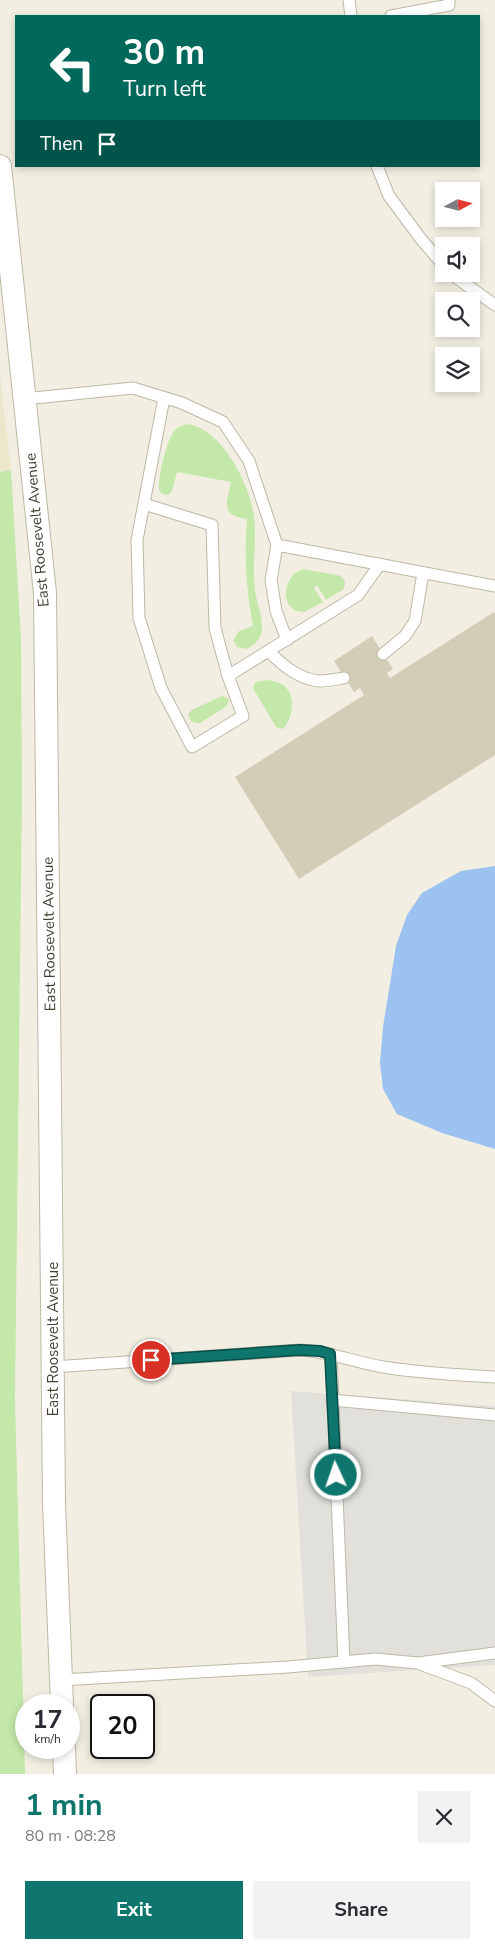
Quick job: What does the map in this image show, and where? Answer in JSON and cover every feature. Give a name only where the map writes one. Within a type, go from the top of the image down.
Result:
[{"type":"street","name":"East Roosevelt Avenue","points":[[0,166],[45,593],[54,1503],[62,1694]]},
{"type":"street","points":[[64,1759],[65,1774]]},
{"type":"lane","points":[[349,0],[351,15]]},
{"type":"lane","points":[[396,15],[449,5],[449,0]]},
{"type":"lane","points":[[377,167],[389,196],[435,255]]},
{"type":"lane","points":[[462,282],[495,305]]},
{"type":"lane","points":[[24,399],[133,388],[182,403],[223,422],[249,461],[277,545],[270,580],[276,611],[287,640]]},
{"type":"lane","points":[[144,504],[212,525],[215,628],[228,676],[244,716],[192,747],[161,688],[138,618],[137,540],[164,398]]},
{"type":"lane","points":[[277,545],[495,586]]},
{"type":"lane","points":[[228,676],[358,594],[380,564]]},
{"type":"lane","points":[[383,654],[404,636],[415,621],[423,572]]},
{"type":"lane","points":[[268,651],[288,670],[304,677],[321,681],[344,678]]},
{"type":"lane","points":[[53,1366],[299,1350],[320,1351],[355,1362],[404,1371],[495,1377]]},
{"type":"lane","points":[[330,1354],[344,1662]]},
{"type":"lane","points":[[332,1400],[495,1415]]},
{"type":"lane","points":[[61,1680],[375,1659],[418,1663],[495,1653]]},
{"type":"lane","points":[[418,1663],[471,1683],[495,1701]]},
{"type":"shaded area","points":[[0,374],[11,470],[0,472]]},
{"type":"shaded area","points":[[291,1391],[495,1406],[495,1665],[308,1677]]},
{"type":"green space","points":[[189,424],[213,437],[223,448],[241,475],[251,503],[255,525],[254,580],[262,629],[257,641],[246,649],[237,647],[233,640],[239,631],[253,626],[246,572],[247,519],[232,515],[227,507],[231,482],[177,472],[172,491],[169,495],[159,491],[161,469],[172,435],[176,429]]},
{"type":"green space","points":[[11,470],[21,639],[22,795],[15,1401],[23,1694],[15,1694],[15,1759],[25,1759],[25,1774],[0,1774],[0,472]]},
{"type":"green space","points":[[303,569],[341,576],[345,581],[344,589],[326,600],[317,585],[314,588],[323,602],[304,612],[296,610],[290,606],[287,600],[287,586],[290,579]]},
{"type":"green space","points":[[267,680],[283,685],[292,700],[291,713],[283,729],[276,727],[253,688],[255,682]]},
{"type":"green space","points":[[222,696],[229,699],[227,706],[200,723],[191,721],[188,714],[192,710]]},
{"type":"water","points":[[495,866],[495,1149],[442,1133],[397,1114],[383,1089],[380,1063],[383,1027],[396,946],[407,915],[422,893],[461,871]]},
{"type":"building","points":[[494,612],[495,755],[299,879],[235,777],[364,695],[360,688],[354,692],[334,661],[372,636],[393,669],[387,673],[390,678]]},
{"type":"route","points":[[151,1360],[299,1350],[320,1351],[330,1354],[336,1475]]}]
